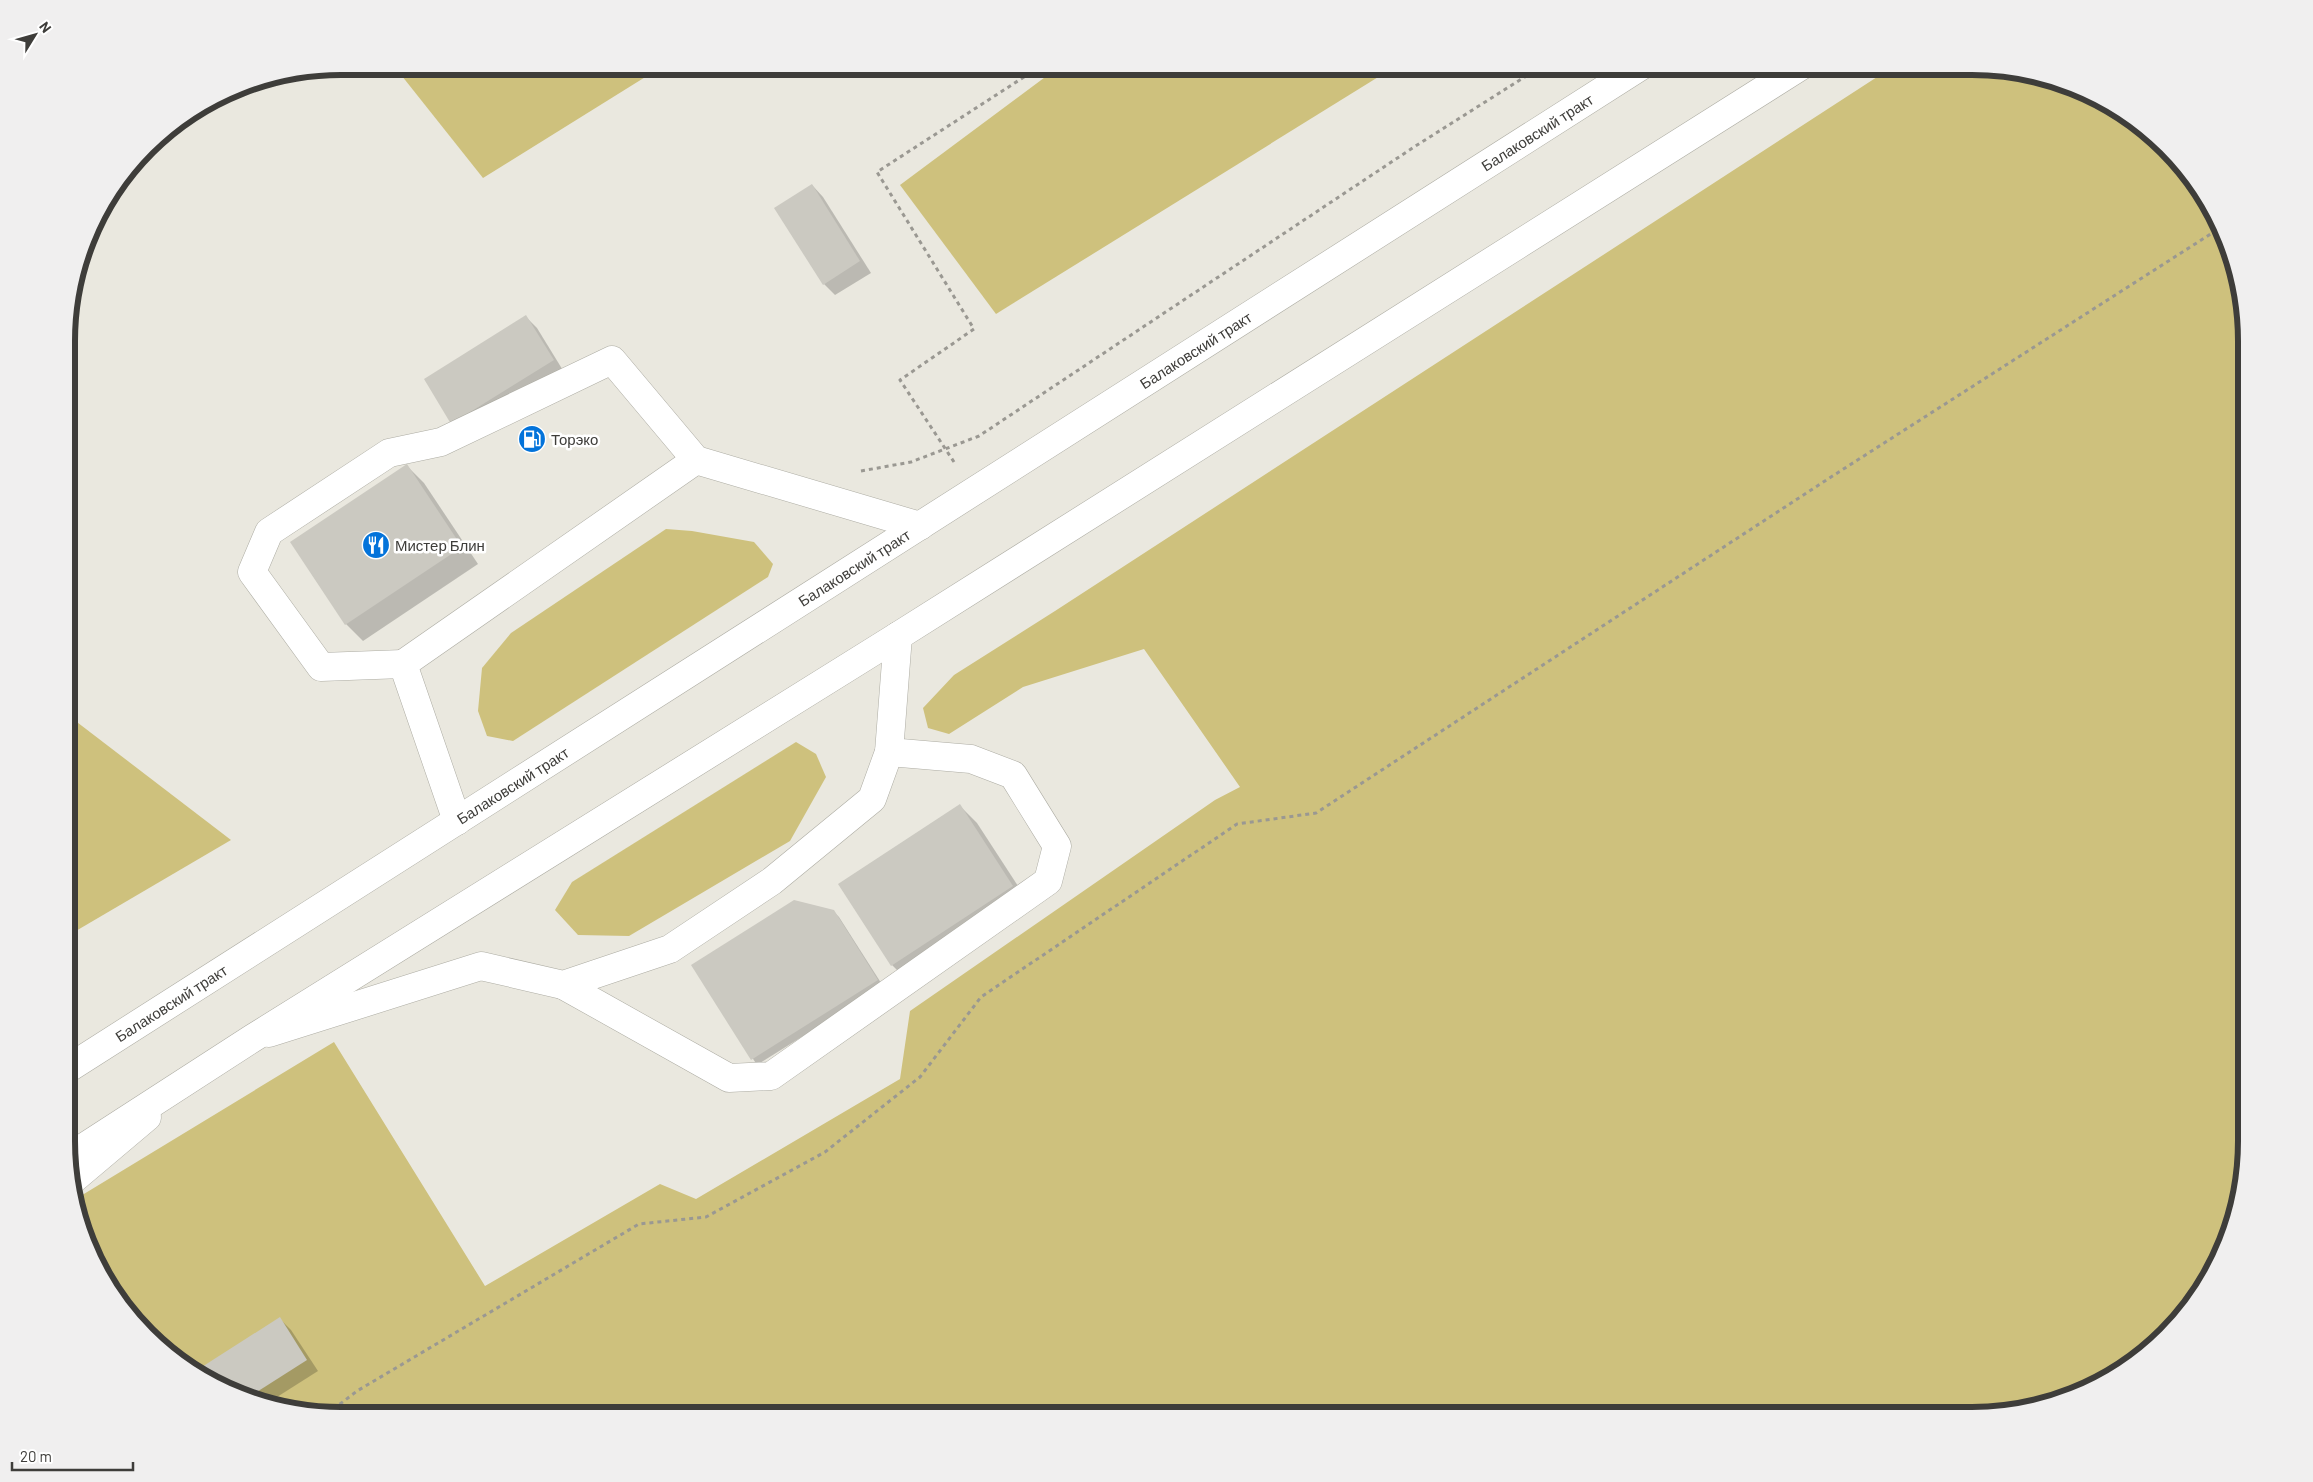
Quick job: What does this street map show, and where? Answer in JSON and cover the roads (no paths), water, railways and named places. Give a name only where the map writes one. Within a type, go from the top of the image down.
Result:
[{"type":"main road","name":"Балаковский тракт","points":[[75,1064],[1627,75]]},
{"type":"main road","points":[[76,1153],[253,1038],[898,636],[1787,75]]},
{"type":"main road","points":[[696,460],[403,664],[321,667],[252,572],[269,532],[390,453],[441,442],[612,360],[696,460],[920,526]]},
{"type":"main road","points":[[563,984],[670,949],[772,882],[872,799],[889,752],[898,636]]},
{"type":"main road","points":[[403,664],[456,821]]},
{"type":"main road","points":[[253,1038],[481,966],[563,984],[729,1078],[771,1076],[1048,881],[1058,846],[1013,776],[971,759],[889,752]]},
{"type":"main road","points":[[77,1176],[193,1078]]},
{"type":"place","name":"Торэко","points":[[532,439]]},
{"type":"place","name":"Мистер Блин","points":[[376,545]]}]
